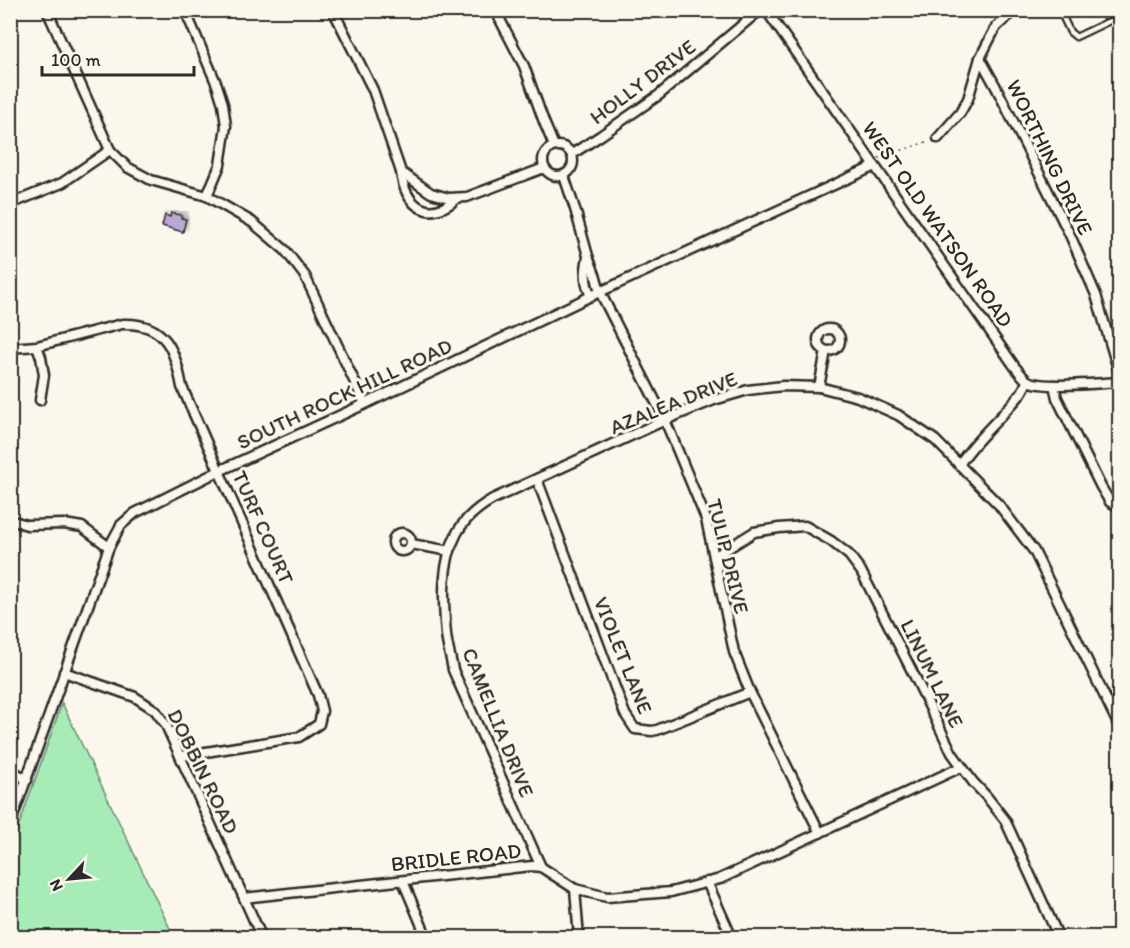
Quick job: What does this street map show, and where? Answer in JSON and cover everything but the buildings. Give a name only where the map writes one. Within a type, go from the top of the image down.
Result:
[{"type":"street","points":[[47,10],[110,150],[127,167],[151,180],[207,196],[252,222],[285,250],[305,276],[364,405]]},
{"type":"street","points":[[185,10],[217,85],[225,115],[226,126],[220,165],[207,196]]},
{"type":"street","points":[[333,10],[373,90],[411,201],[424,210],[433,211],[442,209],[456,198]]},
{"type":"street","points":[[495,10],[524,66],[554,146]]},
{"type":"street","name":"HOLLY DRIVE","points":[[572,154],[659,95],[760,10]]},
{"type":"street","name":"WEST OLD WATSON ROAD","points":[[766,10],[1027,381]]},
{"type":"street","points":[[938,138],[960,113],[968,99],[980,58],[996,27],[1015,10]]},
{"type":"street","name":"WORTHING DRIVE","points":[[980,58],[1070,235],[1096,295],[1119,375]]},
{"type":"street","points":[[554,146],[564,147],[572,154],[574,164],[569,173],[564,176],[550,175],[544,168],[545,152],[554,146]]},
{"type":"street","points":[[10,204],[62,183],[110,150]]},
{"type":"street","name":"SOUTH ROCK HILL ROAD","points":[[10,825],[109,547],[121,525],[135,513],[219,471],[364,405],[874,163]]},
{"type":"street","points":[[401,172],[431,193],[456,198],[467,197],[544,168]]},
{"type":"street","name":"TULIP DRIVE","points":[[564,176],[596,277],[596,294],[664,420],[706,519],[734,652],[750,692],[820,832]]},
{"type":"street","name":"TURF COURT","points":[[10,348],[37,346],[122,324],[145,326],[159,332],[167,342],[177,363],[182,387],[318,695],[322,711],[318,724],[299,737],[181,756]]},
{"type":"street","points":[[37,346],[44,375],[40,400]]},
{"type":"street","points":[[819,387],[826,351]]},
{"type":"street","points":[[959,465],[967,452],[1018,398],[1027,381],[1054,385],[1119,382]]},
{"type":"street","points":[[1054,385],[1057,398],[1101,487],[1110,502],[1119,507]]},
{"type":"street","name":"AZALEA DRIVE","points":[[450,551],[457,532],[479,507],[664,420],[714,400],[748,390],[783,386],[819,387],[858,397],[898,415],[935,440],[999,506],[1034,551],[1119,728]]},
{"type":"street","name":"VIOLET LANE","points":[[537,479],[625,714],[635,729],[657,730],[750,692]]},
{"type":"street","points":[[10,520],[27,525],[64,524],[82,527],[109,547]]},
{"type":"street","name":"LINUM LANE","points":[[714,558],[754,532],[805,526],[849,555],[861,571],[952,753],[1005,820],[1059,938]]},
{"type":"street","points":[[411,544],[450,551]]},
{"type":"street","name":"CAMELLIA DRIVE","points":[[450,551],[444,579],[446,636],[453,670],[541,867]]},
{"type":"street","name":"DOBBIN ROAD","points":[[64,672],[135,698],[156,710],[181,756],[262,938]]},
{"type":"street","name":"BRIDLE ROAD","points":[[244,898],[532,866],[541,867],[575,890],[607,897],[671,892],[720,879],[961,767]]},
{"type":"street","points":[[10,769],[27,780]]},
{"type":"street","points":[[403,881],[427,938]]},
{"type":"street","points":[[707,882],[732,938]]},
{"type":"street","points":[[575,890],[579,938]]},
{"type":"lane","points":[[1062,11],[1071,32],[1076,37],[1119,16]]},
{"type":"path","points":[[874,163],[938,138]]},
{"type":"path","points":[[10,925],[21,929],[29,938]]},
{"type":"green space","points":[[62,703],[174,937],[11,937],[11,848]]}]
